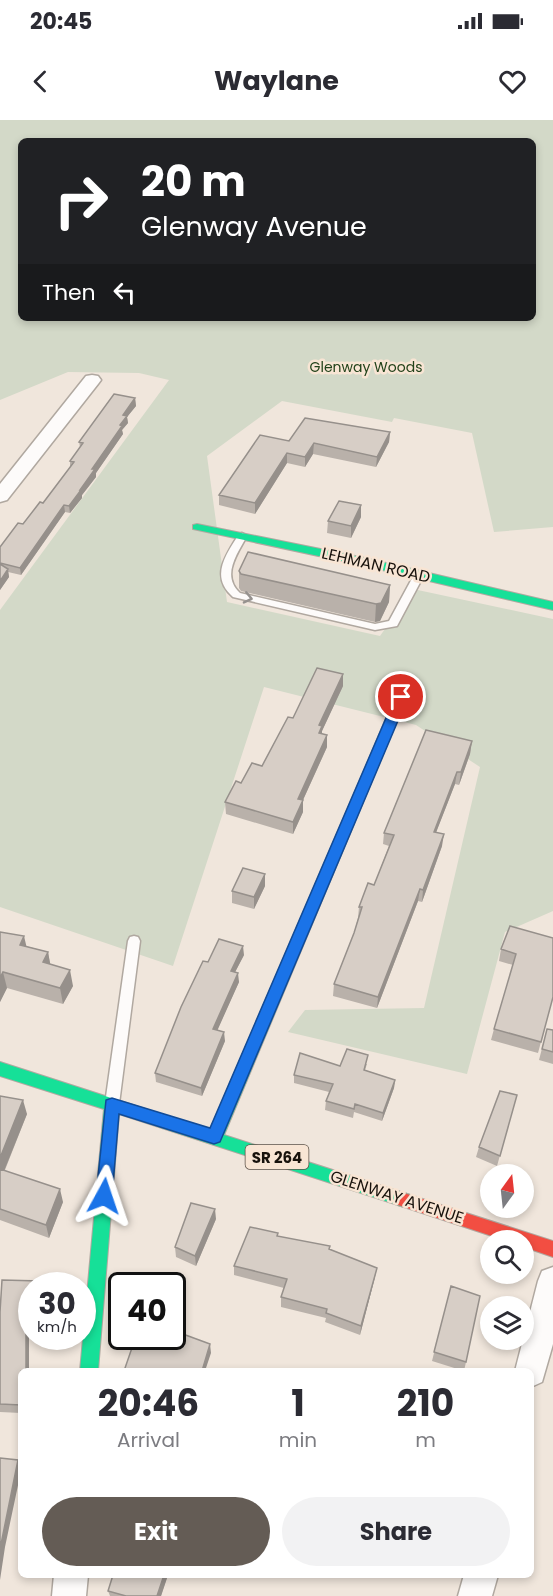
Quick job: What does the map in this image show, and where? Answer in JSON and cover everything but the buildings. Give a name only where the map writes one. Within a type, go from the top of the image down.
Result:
[{"type":"street","points":[[0,496],[92,380]]},
{"type":"street","name":"LEHMAN ROAD","points":[[197,527],[553,606]]},
{"type":"street","points":[[214,1137],[401,697]]},
{"type":"street","name":"GLENWAY AVENUE","points":[[0,1069],[553,1249]]},
{"type":"street","points":[[89,1368],[112,1105]]},
{"type":"street","points":[[532,1368],[553,1281]]},
{"type":"street","points":[[69,1596],[71,1578]]},
{"type":"street","points":[[475,1596],[480,1578]]},
{"type":"lane","points":[[242,536],[226,565],[226,582],[230,591],[237,595],[375,627],[393,624],[419,575]]},
{"type":"lane","points":[[112,1105],[134,941]]},
{"type":"green space","name":"Glenway Woods","points":[[0,120],[553,120],[553,527],[494,532],[472,433],[394,418],[392,422],[282,401],[207,456],[227,602],[380,636],[413,589],[553,619],[553,911],[505,932],[467,1074],[288,1032],[305,1010],[424,1008],[480,767],[416,725],[264,687],[173,966],[0,907],[0,610],[169,380],[139,373],[68,372],[0,400]]},
{"type":"traffic: fast","points":[[197,527],[365,562],[553,606]]},
{"type":"traffic: fast","points":[[215,1137],[372,766]]},
{"type":"traffic: fast","points":[[0,1069],[404,1200]]},
{"type":"traffic: fast","points":[[89,1368],[112,1105]]},
{"type":"traffic: slow","points":[[372,766],[401,697]]},
{"type":"traffic: jam","points":[[404,1200],[553,1249]]},
{"type":"route","points":[[104,1196],[112,1105],[214,1137],[401,697]]}]
